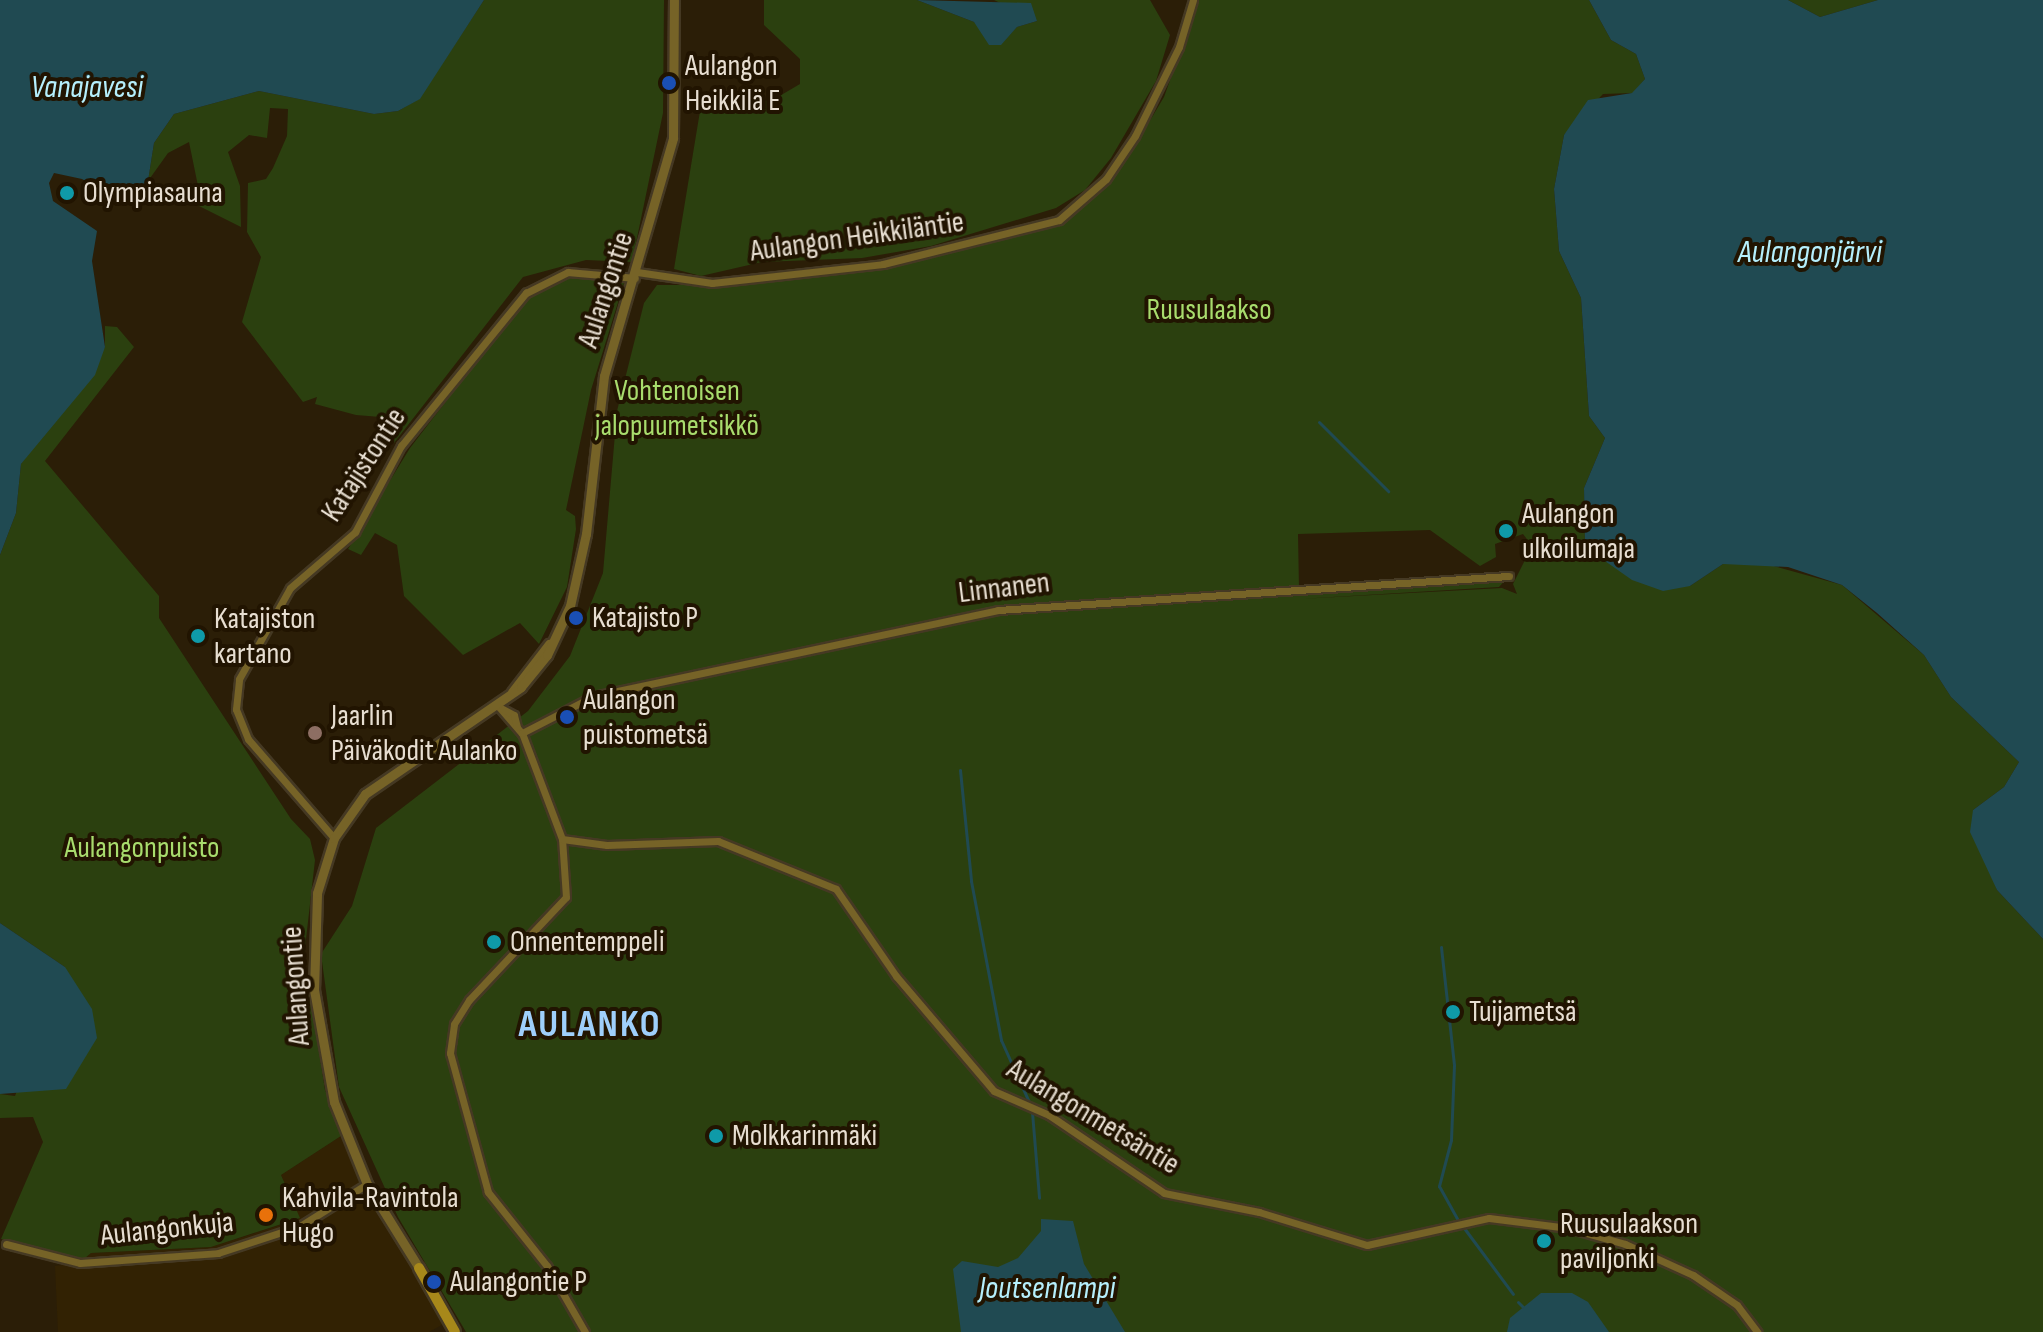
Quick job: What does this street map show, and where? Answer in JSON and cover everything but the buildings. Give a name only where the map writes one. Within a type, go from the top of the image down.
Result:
[{"type":"main road","name":"Aulangontie","points":[[419,1268],[455,1332]]},
{"type":"street","name":"Aulangontie","points":[[419,1268],[367,1184],[334,1102],[314,990],[317,893],[334,838],[365,794],[392,771],[499,707],[510,696],[524,671],[555,639],[581,564],[596,417],[673,138],[674,0]]},
{"type":"street","name":"Aulangon Heikkiläntie","points":[[636,275],[712,283],[873,265],[1059,220],[1106,179],[1135,136],[1179,47],[1193,0]]},
{"type":"street","name":"Katajistontie","points":[[334,838],[248,739],[236,709],[239,679],[290,588],[355,532],[401,446],[526,293],[568,272],[636,275]]},
{"type":"street","name":"Linnanen","points":[[520,730],[594,696],[998,610],[1509,576]]},
{"type":"street","points":[[499,707],[514,715],[562,839],[566,897],[469,1000],[454,1024],[450,1053],[488,1192],[547,1266],[585,1332]]},
{"type":"street","name":"Aulangonmetsäntie","points":[[562,839],[607,845],[718,841],[836,889],[896,976],[994,1091],[1049,1115],[1164,1193],[1259,1212],[1367,1245],[1489,1218],[1568,1228],[1625,1244],[1693,1275],[1737,1305],[1757,1332]]},
{"type":"street","name":"Aulangonkuja","points":[[6,1244],[80,1263],[218,1253],[300,1226],[367,1184]]},
{"type":"shaded area","points":[[344,1134],[447,1322],[429,1332],[58,1332],[55,1266],[80,1263],[91,1253],[211,1247],[299,1219],[281,1175]]},
{"type":"green space","points":[[484,0],[664,0],[663,113],[632,262],[586,260],[523,277],[394,443],[393,418],[356,415],[315,404],[317,397],[303,402],[242,322],[261,257],[247,232],[248,183],[266,179],[273,168],[287,136],[288,109],[270,108],[267,138],[249,135],[228,152],[240,186],[241,227],[193,203],[198,186],[189,142],[168,153],[148,181],[154,143],[174,114],[259,91],[374,114],[398,111],[419,99]]},
{"type":"green space","points":[[764,0],[917,0],[974,22],[1000,45],[1017,27],[1037,21],[994,0],[1150,0],[1170,35],[1156,81],[1111,158],[1085,190],[1056,208],[931,246],[862,258],[762,262],[701,276],[674,269],[701,105],[718,96],[771,101],[800,84],[800,59],[764,25]]},
{"type":"green space","points":[[1199,0],[1589,0],[1611,40],[1636,54],[1645,79],[1633,93],[1603,94],[1564,135],[1554,189],[1559,251],[1581,298],[1589,416],[1605,438],[1584,488],[1585,547],[1690,586],[1723,564],[1756,561],[1842,585],[1924,655],[1951,697],[2019,762],[2004,787],[1973,810],[1997,890],[2043,939],[2043,1332],[466,1332],[398,1217],[339,1087],[321,954],[352,906],[376,828],[528,711],[570,656],[603,573],[617,411],[644,303],[657,285],[716,285],[883,266],[1062,222],[1109,181],[1164,97]],"holes":[[[1430,530],[1480,566],[1496,557],[1495,544],[1523,534],[1532,546],[1513,584],[1517,594],[1502,588],[1299,599],[1499,587],[1509,576],[1299,588],[1298,534]]]},
{"type":"green space","points":[[1788,0],[1878,0],[1820,17]]},
{"type":"green space","points":[[578,274],[624,283],[591,390],[566,510],[575,516],[576,529],[567,587],[539,644],[520,623],[463,655],[404,596],[397,545],[375,533],[361,555],[348,549],[410,448],[525,299]]},
{"type":"green space","name":"Aulangonpuisto","points":[[105,326],[117,327],[134,347],[45,461],[159,596],[159,618],[291,819],[310,839],[315,860],[304,957],[325,1090],[344,1134],[281,1175],[300,1218],[211,1247],[91,1253],[84,1259],[1,1239],[43,1142],[33,1117],[0,1118],[0,1094],[15,1096],[65,967],[0,923],[0,555],[16,513],[21,464],[105,347]]},
{"type":"water","name":"Vanajavesi","points":[[0,0],[484,0],[420,99],[398,111],[374,114],[259,91],[174,114],[154,143],[148,181],[126,204],[82,179],[54,173],[49,183],[53,201],[97,231],[92,261],[105,347],[95,375],[21,464],[16,513],[0,555]]},
{"type":"water","points":[[917,0],[1031,3],[1037,21],[1017,27],[1001,45],[989,45],[974,22]]},
{"type":"water","name":"Aulangonjärvi","points":[[1589,0],[1788,0],[1820,17],[1878,0],[2043,0],[2043,939],[1997,890],[1970,832],[1973,810],[2004,787],[2019,762],[1951,697],[1924,655],[1877,613],[1842,585],[1788,567],[1723,564],[1690,586],[1663,591],[1632,580],[1585,547],[1584,488],[1605,438],[1589,416],[1581,298],[1559,251],[1554,189],[1564,135],[1588,100],[1632,93],[1645,79],[1636,54],[1611,40]]},
{"type":"water","points":[[0,923],[65,967],[92,1009],[97,1038],[66,1089],[0,1094]]},
{"type":"water","name":"Joutsenlampi","points":[[1041,1219],[1073,1221],[1084,1264],[1125,1332],[961,1332],[953,1269],[962,1261],[998,1267],[1018,1258],[1041,1231]]},
{"type":"water","points":[[1541,1293],[1572,1293],[1588,1302],[1609,1332],[1507,1332],[1510,1318]]},
{"type":"waterway","points":[[1319,422],[1388,491]]},
{"type":"waterway","points":[[960,770],[971,881],[1001,1040],[1029,1102]]},
{"type":"waterway","points":[[1441,947],[1454,1065],[1451,1140],[1439,1186],[1457,1219]]},
{"type":"waterway","points":[[1032,1112],[1039,1198]]},
{"type":"waterway","points":[[1464,1228],[1513,1294]]},
{"type":"waterway","points":[[1518,1302],[1522,1306]]},
{"type":"place","name":"Aulangon Heikkilä E","points":[[669,83]]},
{"type":"place","name":"Olympiasauna","points":[[67,193]]},
{"type":"place","name":"Aulangon ulkoilumaja","points":[[1506,531]]},
{"type":"place","name":"Katajisto P","points":[[576,618]]},
{"type":"place","name":"Katajiston kartano","points":[[198,636]]},
{"type":"place","name":"Aulangon puistometsä","points":[[567,717]]},
{"type":"place","name":"Jaarlin Päiväkodit Aulanko","points":[[315,733]]},
{"type":"place","name":"Onnentemppeli","points":[[494,942]]},
{"type":"place","name":"Tuijametsä","points":[[1453,1012]]},
{"type":"place","name":"Molkkarinmäki","points":[[716,1136]]},
{"type":"place","name":"Kahvila-Ravintola Hugo","points":[[266,1215]]},
{"type":"place","name":"Ruusulaakson paviljonki","points":[[1544,1241]]},
{"type":"place","name":"Aulangontie P","points":[[434,1282]]},
{"type":"district","name":"AULANKO","points":[[590,1025]]},
{"type":"park label","name":"Ruusulaakso","points":[[1209,310]]},
{"type":"park label","name":"Vohtenoisen jalopuumetsikkö","points":[[677,408]]}]
